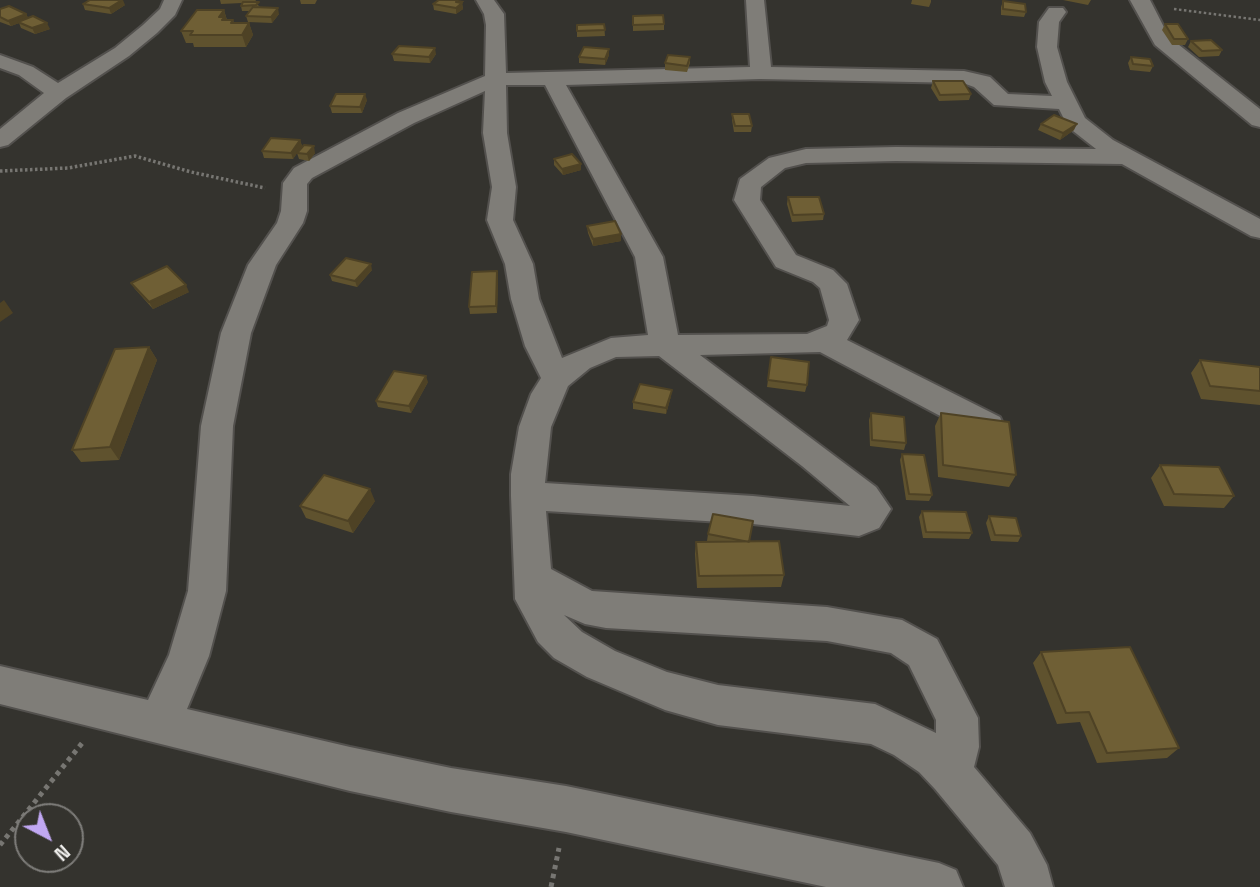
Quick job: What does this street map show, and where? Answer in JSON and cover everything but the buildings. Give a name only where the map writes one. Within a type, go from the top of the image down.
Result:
[{"type":"street","points":[[0,140],[58,93],[122,52],[150,29],[167,11],[173,0]]},
{"type":"street","points":[[485,0],[494,14],[496,25],[495,133],[504,187],[500,220],[519,264],[525,299],[540,346],[557,378]]},
{"type":"street","points":[[755,0],[761,73]]},
{"type":"street","points":[[1142,3],[1152,26],[1168,47],[1260,120]]},
{"type":"street","points":[[1056,12],[1049,22],[1046,39],[1056,82],[1064,103],[1076,122],[1089,134],[1124,156],[1260,230]]},
{"type":"street","points":[[0,61],[18,67],[58,93]]},
{"type":"street","points":[[159,724],[189,656],[207,591],[217,426],[229,362],[253,285],[267,255],[293,218],[293,194],[298,178],[334,155],[406,118],[495,79],[681,77],[761,73],[968,78],[982,82],[998,98],[1005,101],[1064,103]]},
{"type":"street","points":[[528,496],[728,508],[850,520],[861,520],[871,513],[873,508],[864,498],[665,345],[649,257],[639,234],[619,207],[552,78]]},
{"type":"street","points":[[824,341],[842,328],[844,320],[839,298],[833,284],[822,275],[786,261],[751,208],[747,200],[749,184],[766,170],[789,159],[806,156],[1124,156]]},
{"type":"street","points":[[988,426],[824,341],[611,348],[579,361],[557,378],[547,394],[535,427],[528,496],[534,599],[552,631],[568,645],[601,664],[665,691],[718,705],[875,724],[909,740],[951,773],[1014,849],[1023,865],[1029,887]]},
{"type":"street","points":[[533,578],[585,607],[606,611],[827,624],[902,638],[923,652],[957,718],[957,747],[951,773]]},
{"type":"street","points":[[0,685],[362,772],[566,809],[939,887]]},
{"type":"path","points":[[1142,3],[1260,20]]},
{"type":"path","points":[[0,171],[68,168],[135,156],[191,172],[293,194]]},
{"type":"path","points":[[0,845],[109,710]]}]
